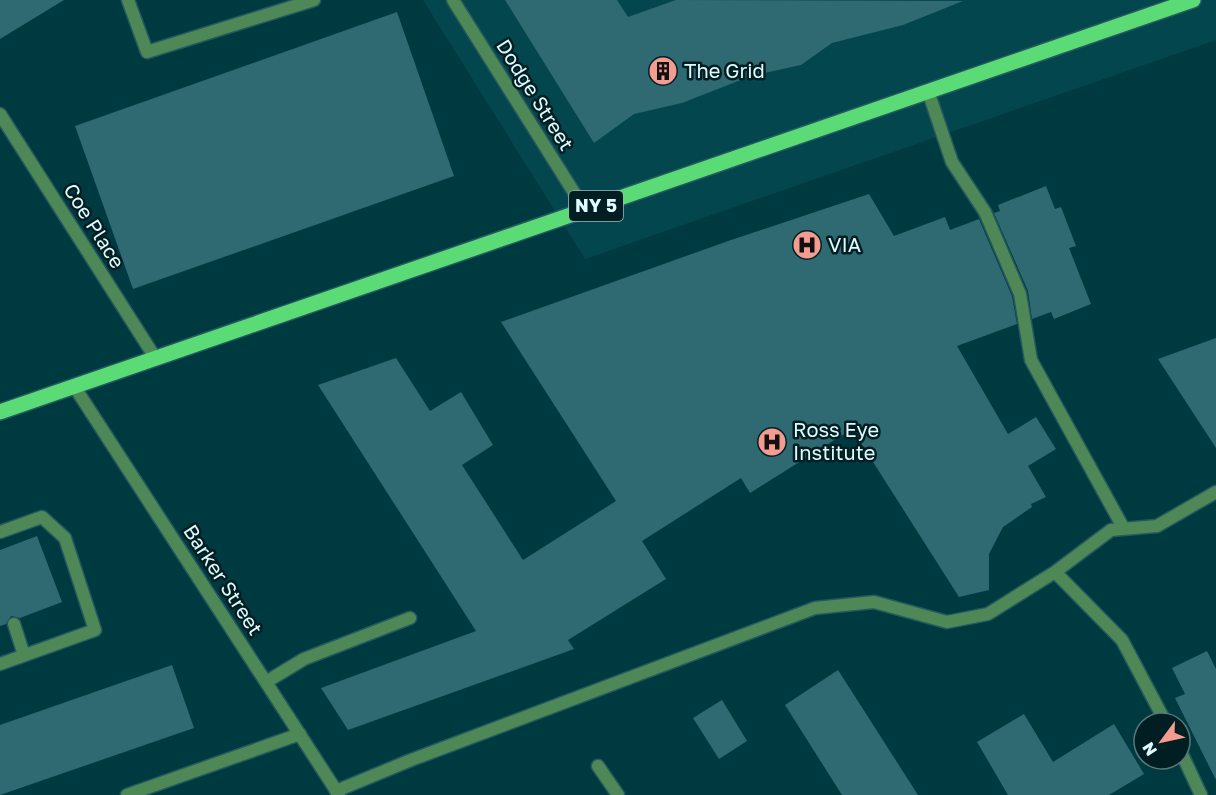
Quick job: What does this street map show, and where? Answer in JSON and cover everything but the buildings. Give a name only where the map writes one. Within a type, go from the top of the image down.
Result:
[{"type":"main road","name":"NY 5","points":[[0,412],[1193,0]]},
{"type":"street","points":[[128,0],[147,52],[314,0]]},
{"type":"street","name":"Dodge Street","points":[[453,0],[585,210]]},
{"type":"street","points":[[928,92],[952,162],[985,212],[1020,294],[1031,360],[1124,529]]},
{"type":"street","name":"Coe Place","points":[[0,114],[156,359]]},
{"type":"street","name":"Barker Street","points":[[74,386],[337,793]]},
{"type":"street","points":[[337,793],[411,760],[815,609],[874,603],[947,622],[987,614],[1054,572],[1111,530],[1157,526],[1216,492]]},
{"type":"street","points":[[0,532],[42,517],[65,538],[95,630],[0,664]]},
{"type":"street","points":[[1054,572],[1122,640],[1160,711]]},
{"type":"street","points":[[266,682],[304,659],[410,618]]},
{"type":"street","points":[[14,624],[24,655]]},
{"type":"street","points":[[127,795],[300,734]]},
{"type":"street","points":[[598,766],[618,795]]},
{"type":"street","points":[[1190,771],[1201,795]]},
{"type":"shaded area","points":[[423,0],[1216,0],[1216,40],[585,259]]},
{"type":"place","name":"The Grid","points":[[663,71]]},
{"type":"place","name":"VIA","points":[[807,245]]},
{"type":"place","name":"Ross Eye Institute","points":[[772,442]]}]
